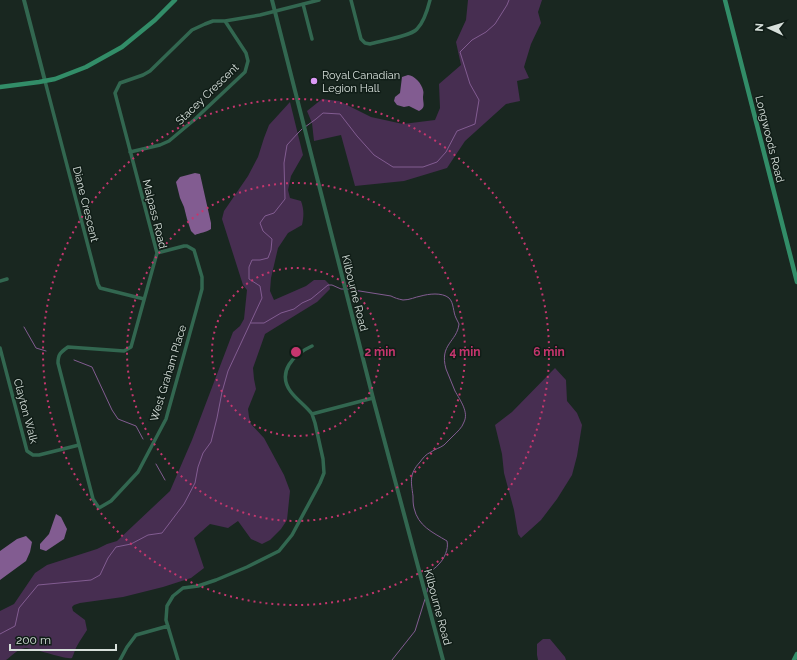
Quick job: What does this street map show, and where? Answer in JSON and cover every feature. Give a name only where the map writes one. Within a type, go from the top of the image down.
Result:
[{"type":"main road","points":[[0,87],[55,79],[86,67],[122,47],[155,20],[175,0]]},
{"type":"main road","name":"Longwoods Road","points":[[725,0],[797,282]]},
{"type":"main road","points":[[794,660],[797,654]]},
{"type":"street","points":[[24,0],[45,81]]},
{"type":"street","name":"Kilbourne Road","points":[[272,0],[372,398],[443,660]]},
{"type":"street","name":"Malpass Road","points":[[93,499],[58,363],[58,357],[62,351],[68,347],[124,351],[131,347],[157,253],[115,93],[120,83],[143,75],[192,30],[209,22],[260,15],[319,0]]},
{"type":"street","points":[[351,0],[361,39],[365,43],[370,44],[410,34],[417,29],[422,22],[430,0]]},
{"type":"street","points":[[303,4],[312,39]]},
{"type":"street","name":"Stacey Crescent","points":[[130,152],[160,145],[169,141],[246,72],[248,62],[246,53],[225,21]]},
{"type":"street","name":"Diane Crescent","points":[[45,81],[98,284],[100,288],[144,299]]},
{"type":"street","name":"West Graham Place","points":[[93,499],[99,508],[112,502],[138,472],[166,419],[202,289],[202,277],[194,250],[184,246],[157,253]]},
{"type":"street","points":[[0,280],[7,279]]},
{"type":"street","points":[[178,660],[166,620],[167,606],[172,596],[183,588],[198,586],[216,580],[279,551],[292,535],[320,483],[324,473],[323,459],[315,423],[312,414],[286,384],[285,372],[290,362],[299,353],[312,346]]},
{"type":"street","name":"Clayton Walk","points":[[0,348],[27,451],[33,455],[39,455],[79,445]]},
{"type":"street","points":[[312,414],[372,398]]},
{"type":"street","points":[[120,660],[136,635],[168,626]]},
{"type":"shaded area","points":[[468,0],[542,0],[538,12],[541,23],[531,44],[524,67],[529,78],[517,81],[520,101],[506,104],[465,141],[447,168],[404,181],[355,186],[341,135],[314,141],[312,123],[307,111],[322,99],[339,101],[371,117],[403,124],[435,120],[440,108],[439,84],[461,65],[456,42],[466,20]]},
{"type":"shaded area","points":[[408,75],[415,78],[422,88],[424,105],[419,111],[409,106],[404,107],[397,105],[394,101],[395,97],[400,93],[402,77]]},
{"type":"shaded area","points":[[290,102],[303,155],[291,176],[288,190],[290,198],[301,201],[303,219],[302,225],[288,233],[278,248],[271,278],[270,291],[274,300],[306,286],[314,280],[325,280],[329,284],[330,289],[317,302],[265,334],[253,368],[256,389],[248,409],[249,417],[251,424],[264,438],[284,475],[290,491],[287,520],[281,529],[270,540],[262,544],[251,539],[238,521],[228,528],[210,524],[194,538],[204,568],[191,578],[123,597],[74,605],[72,607],[73,611],[85,620],[87,630],[76,647],[72,658],[25,648],[17,651],[6,660],[0,660],[0,611],[14,604],[35,573],[47,565],[117,541],[170,491],[192,440],[233,332],[240,326],[244,319],[247,290],[243,285],[222,219],[224,211],[248,176],[258,157],[269,125]]},
{"type":"shaded area","points":[[195,173],[200,174],[211,229],[195,235],[191,231],[176,182],[180,177]]},
{"type":"shaded area","points":[[555,368],[566,380],[567,401],[577,413],[582,425],[577,456],[572,475],[557,499],[541,520],[521,538],[518,534],[495,425],[512,412]]},
{"type":"shaded area","points":[[56,514],[61,517],[67,529],[64,539],[46,551],[40,549],[40,544],[49,534]]},
{"type":"shaded area","points":[[26,536],[32,542],[26,561],[0,580],[0,551],[17,539]]},
{"type":"shaded area","points":[[543,639],[550,639],[566,660],[538,660],[537,644]]},
{"type":"waterway","points":[[305,127],[323,113],[340,114],[374,155],[393,167],[423,167],[437,162],[446,152],[457,131],[475,124],[479,100],[470,84],[460,52],[472,40],[486,32],[495,24],[509,0]]},
{"type":"waterway","points":[[0,634],[15,626],[19,608],[38,585],[91,580],[100,575],[108,558],[116,547],[131,544],[148,535],[162,533],[184,504],[195,483],[198,467],[203,453],[211,442],[228,371],[262,298],[260,286],[249,279],[249,267],[252,260],[268,258],[271,250],[272,239],[263,231],[260,223],[265,216],[274,213],[285,199],[284,163],[287,145],[302,129]]},
{"type":"waterway","points":[[251,323],[264,323],[281,313],[294,309],[311,299],[328,285],[344,289]]},
{"type":"waterway","points":[[347,289],[391,296],[403,300],[408,300],[419,296],[435,294],[443,295],[451,300],[455,316],[459,324],[458,330],[449,344],[444,361],[454,388],[465,410],[465,418],[461,428],[444,445],[426,455],[416,466],[412,474],[416,514],[426,528],[447,541],[446,554],[430,574],[427,592]]},
{"type":"waterway","points":[[24,327],[36,348],[46,351]]},
{"type":"waterway","points":[[74,360],[92,367],[112,410],[118,419],[136,426],[143,439]]},
{"type":"waterway","points":[[156,464],[165,480]]},
{"type":"waterway","points":[[392,660],[415,631],[425,599]]},
{"type":"place","name":"Royal Canadian Legion Hall","points":[[314,81]]}]
